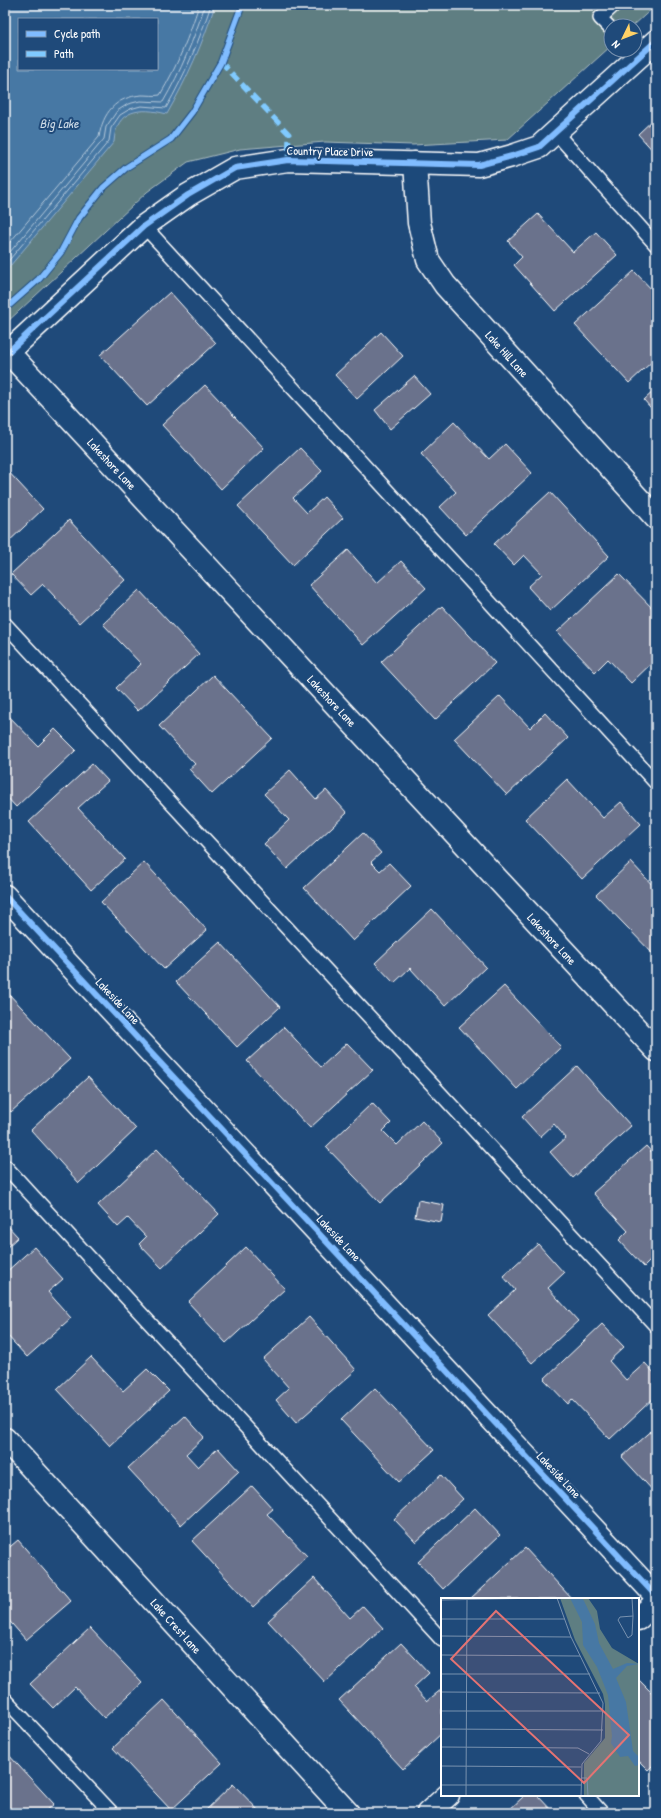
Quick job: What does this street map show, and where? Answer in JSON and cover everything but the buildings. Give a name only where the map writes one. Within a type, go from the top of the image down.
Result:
[{"type":"street","name":"Country Place Drive","points":[[643,48],[656,41]]},
{"type":"street","name":"Country Place Drive","points":[[7,353],[144,226],[188,195],[235,168],[288,160],[479,165],[512,156],[539,147],[556,133],[630,58]]},
{"type":"street","name":"Lake Hill Lane","points":[[415,163],[419,224],[428,260],[441,279],[656,518]]},
{"type":"street","name":"Lakeshore Lane","points":[[7,353],[656,1050]]},
{"type":"street","name":"Lakeside Lane","points":[[5,896],[656,1596]]},
{"type":"street","name":"Lake Crest Lane","points":[[5,1439],[348,1813]]},
{"type":"street","points":[[639,1618],[656,1602]]},
{"type":"street","points":[[428,1813],[447,1796]]},
{"type":"lane","points":[[603,21],[600,18],[614,5]]},
{"type":"lane","points":[[556,133],[656,245]]},
{"type":"lane","points":[[144,226],[656,783]]},
{"type":"lane","points":[[5,624],[656,1326]]},
{"type":"lane","points":[[5,1166],[441,1639]]},
{"type":"lane","points":[[5,1699],[112,1813]]},
{"type":"lane","points":[[587,1796],[602,1813]]},
{"type":"green space","points":[[5,5],[656,5],[642,18],[603,18],[603,53],[507,140],[413,145],[325,142],[240,149],[188,162],[147,192],[5,324]]},
{"type":"water","name":"Big Lake","points":[[5,5],[215,5],[194,61],[167,114],[148,111],[131,113],[119,123],[114,142],[5,272]]},
{"type":"marked path","points":[[221,62],[289,134],[288,160]]},
{"type":"cycle path","points":[[5,309],[39,279],[61,252],[79,218],[103,188],[127,167],[171,139],[192,112],[221,62],[242,5]]},
{"type":"cycle path","points":[[5,355],[144,226],[188,195],[235,168],[288,160],[479,165],[512,156],[539,147],[656,41]]},
{"type":"cycle path","points":[[5,896],[656,1596]]}]
